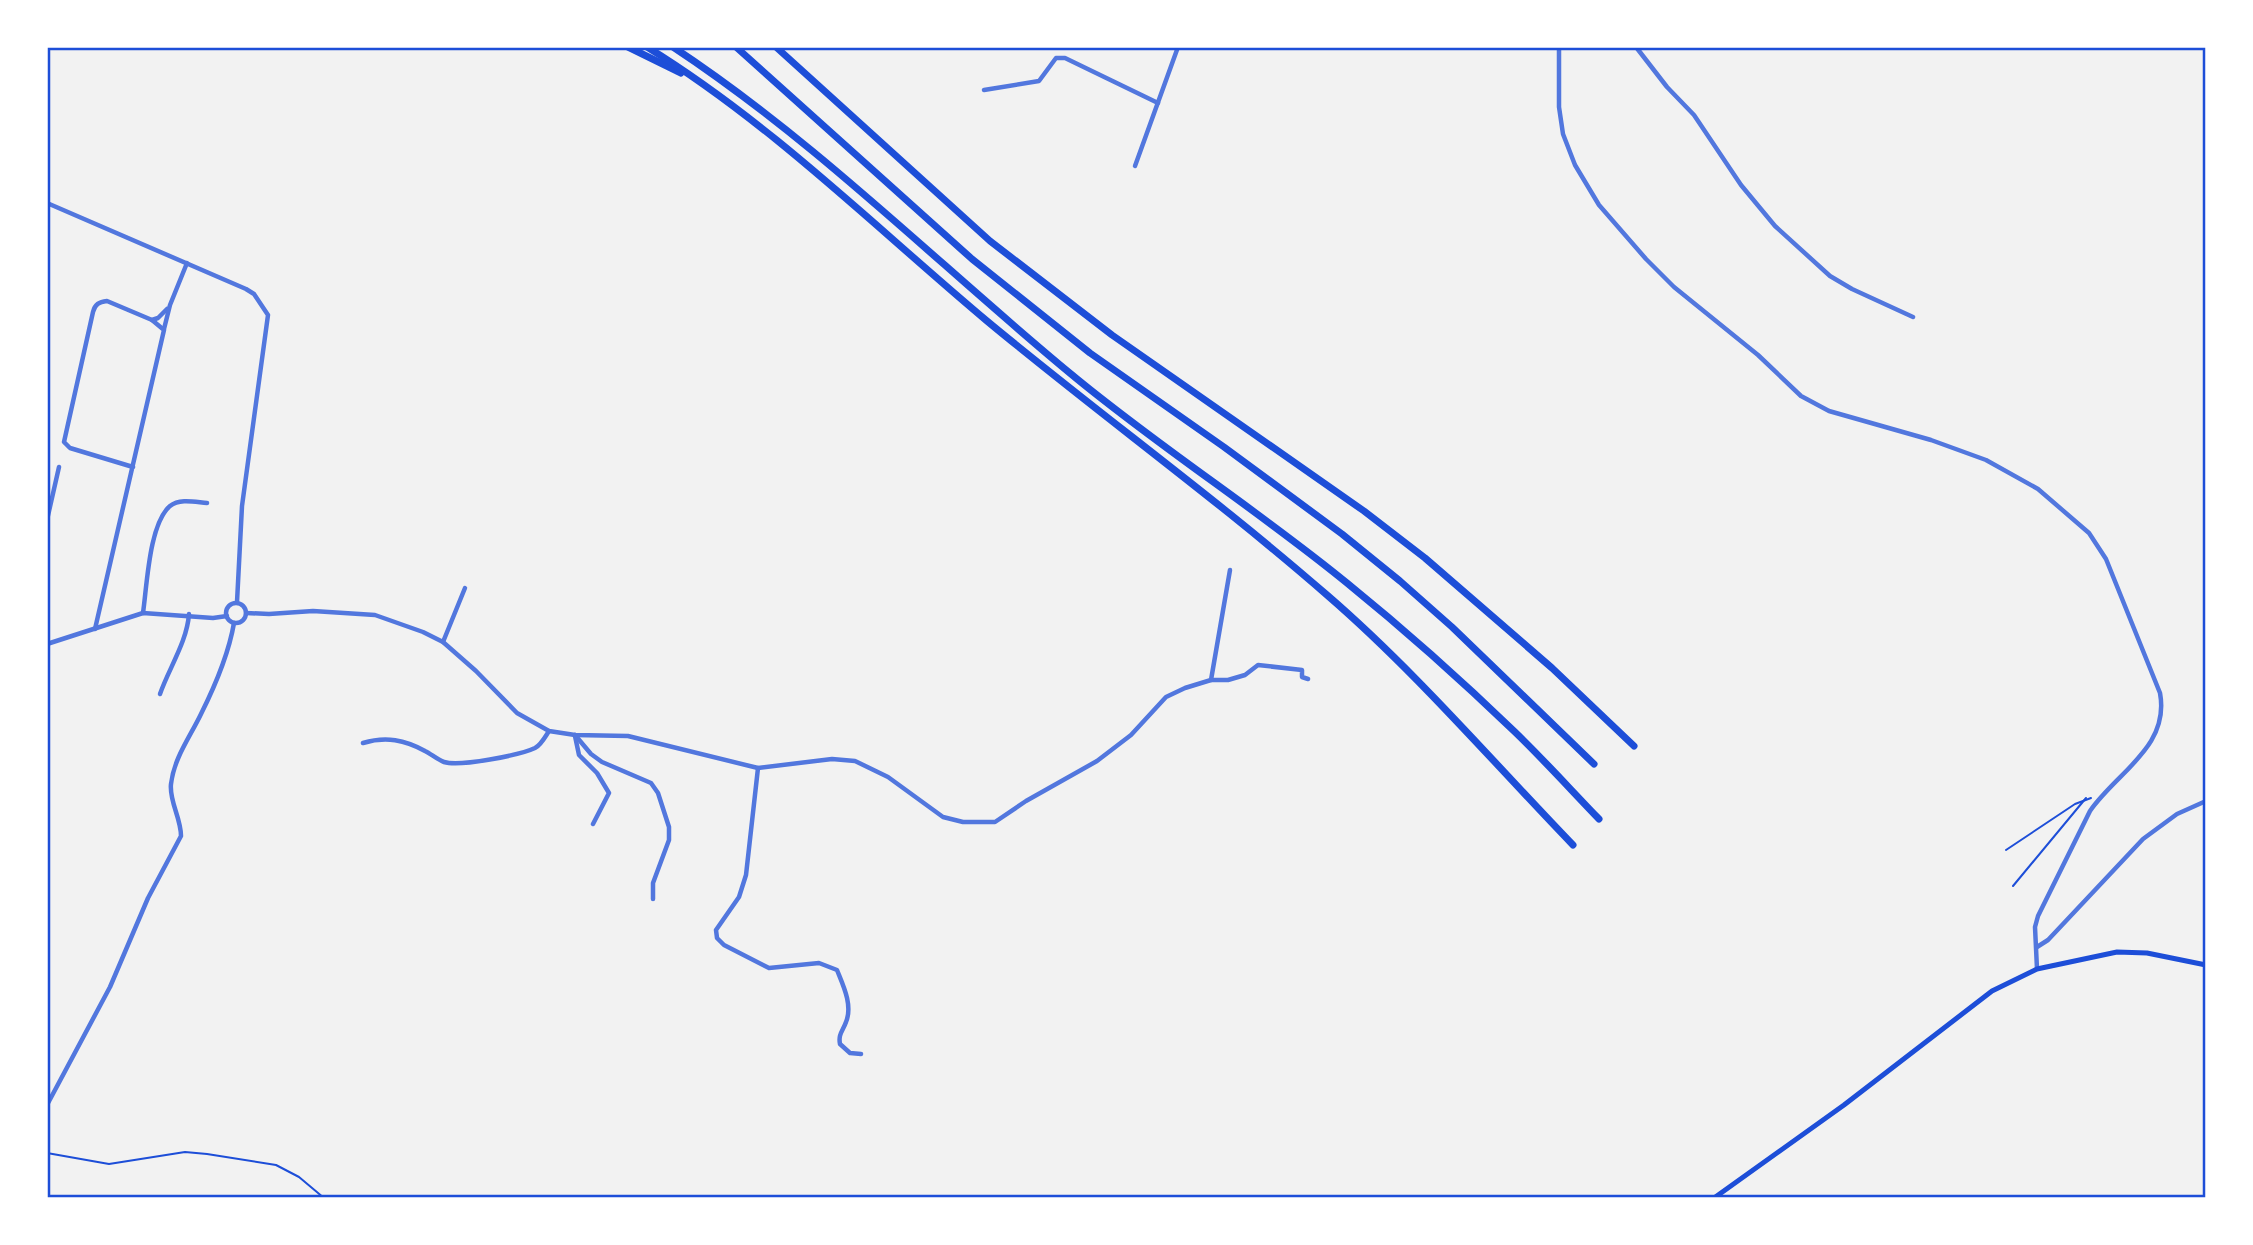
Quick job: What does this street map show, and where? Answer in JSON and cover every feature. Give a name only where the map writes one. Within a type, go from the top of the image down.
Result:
[{"type":"highway","points":[[628,47],[708,87]]},
{"type":"highway","points":[[647,47],[708,87],[814,169],[952,292],[1064,385],[1247,528],[1329,596],[1405,670],[1573,845]]},
{"type":"highway","points":[[673,47],[729,85],[849,181],[1073,376],[1345,581],[1431,654],[1498,716],[1599,819]]},
{"type":"highway","points":[[736,47],[972,259],[1090,353],[1224,447],[1342,534],[1400,581],[1470,644],[1594,764]]},
{"type":"highway","points":[[776,47],[990,241],[1112,335],[1364,510],[1425,558],[1552,668],[1634,746]]},
{"type":"main road","points":[[1714,1198],[1844,1105],[1992,991],[2037,969],[2117,952],[2147,953],[2206,965]]},
{"type":"street","points":[[1135,166],[1178,47]]},
{"type":"street","points":[[1559,47],[1559,107],[1563,134],[1576,165],[1599,205],[1674,287],[1758,355],[1801,396],[1829,411],[1931,440],[1986,460],[2038,489],[2089,533],[2106,559],[2160,692],[2161,720],[2151,743],[2090,811],[2038,916],[2035,927],[2037,969]]},
{"type":"street","points":[[1636,47],[1667,87],[1695,115],[1741,185],[1774,226],[1830,276],[1863,295],[1913,317]]},
{"type":"street","points":[[984,90],[1039,81],[1056,58],[1065,58],[1157,103]]},
{"type":"street","points":[[47,203],[246,289],[254,294],[268,315],[242,506],[237,602]]},
{"type":"street","points":[[95,629],[163,330],[187,263]]},
{"type":"street","points":[[133,467],[67,446],[64,442],[65,431],[95,306],[107,301],[152,320],[163,330]]},
{"type":"street","points":[[152,320],[158,318],[170,305]]},
{"type":"street","points":[[47,520],[59,467]]},
{"type":"street","points":[[143,613],[156,528],[170,506],[186,500],[207,503]]},
{"type":"street","points":[[1211,680],[1230,570]]},
{"type":"street","points":[[443,642],[465,588]]},
{"type":"street","points":[[234,623],[242,621],[246,614],[245,608],[237,602]]},
{"type":"street","points":[[226,617],[228,606],[237,602]]},
{"type":"street","points":[[246,614],[313,611],[375,615],[443,642],[517,713],[549,732],[628,736],[758,768],[832,759],[855,761],[888,777],[943,817],[963,822],[995,822],[1026,801],[1097,761],[1131,734],[1167,697],[1185,688],[1211,680],[1228,680],[1245,675],[1258,665],[1302,670],[1302,677],[1308,679]]},
{"type":"street","points":[[47,644],[143,613],[226,617],[234,623]]},
{"type":"street","points":[[160,694],[178,651],[189,614]]},
{"type":"street","points":[[47,1105],[110,988],[148,898],[181,836],[181,825],[170,786],[176,762],[204,707],[232,636],[234,623]]},
{"type":"street","points":[[363,743],[377,738],[398,739],[444,762],[457,763],[514,754],[538,747],[549,732]]},
{"type":"street","points":[[575,735],[579,755],[597,773],[609,793],[593,824]]},
{"type":"street","points":[[575,735],[601,762],[651,783],[658,793],[669,840],[653,883],[653,899]]},
{"type":"street","points":[[758,768],[746,875],[739,897],[716,930],[717,938],[724,945],[769,968],[818,963],[837,970],[845,987],[847,1016],[838,1035],[840,1044],[850,1053],[861,1054]]},
{"type":"street","points":[[2037,947],[2048,940],[2143,839],[2177,814],[2206,801]]},
{"type":"path","points":[[2006,850],[2075,804],[2086,798],[2099,799]]},
{"type":"path","points":[[2013,886],[2086,798]]},
{"type":"path","points":[[47,1153],[109,1164],[185,1152],[276,1165],[299,1177],[324,1198]]}]
